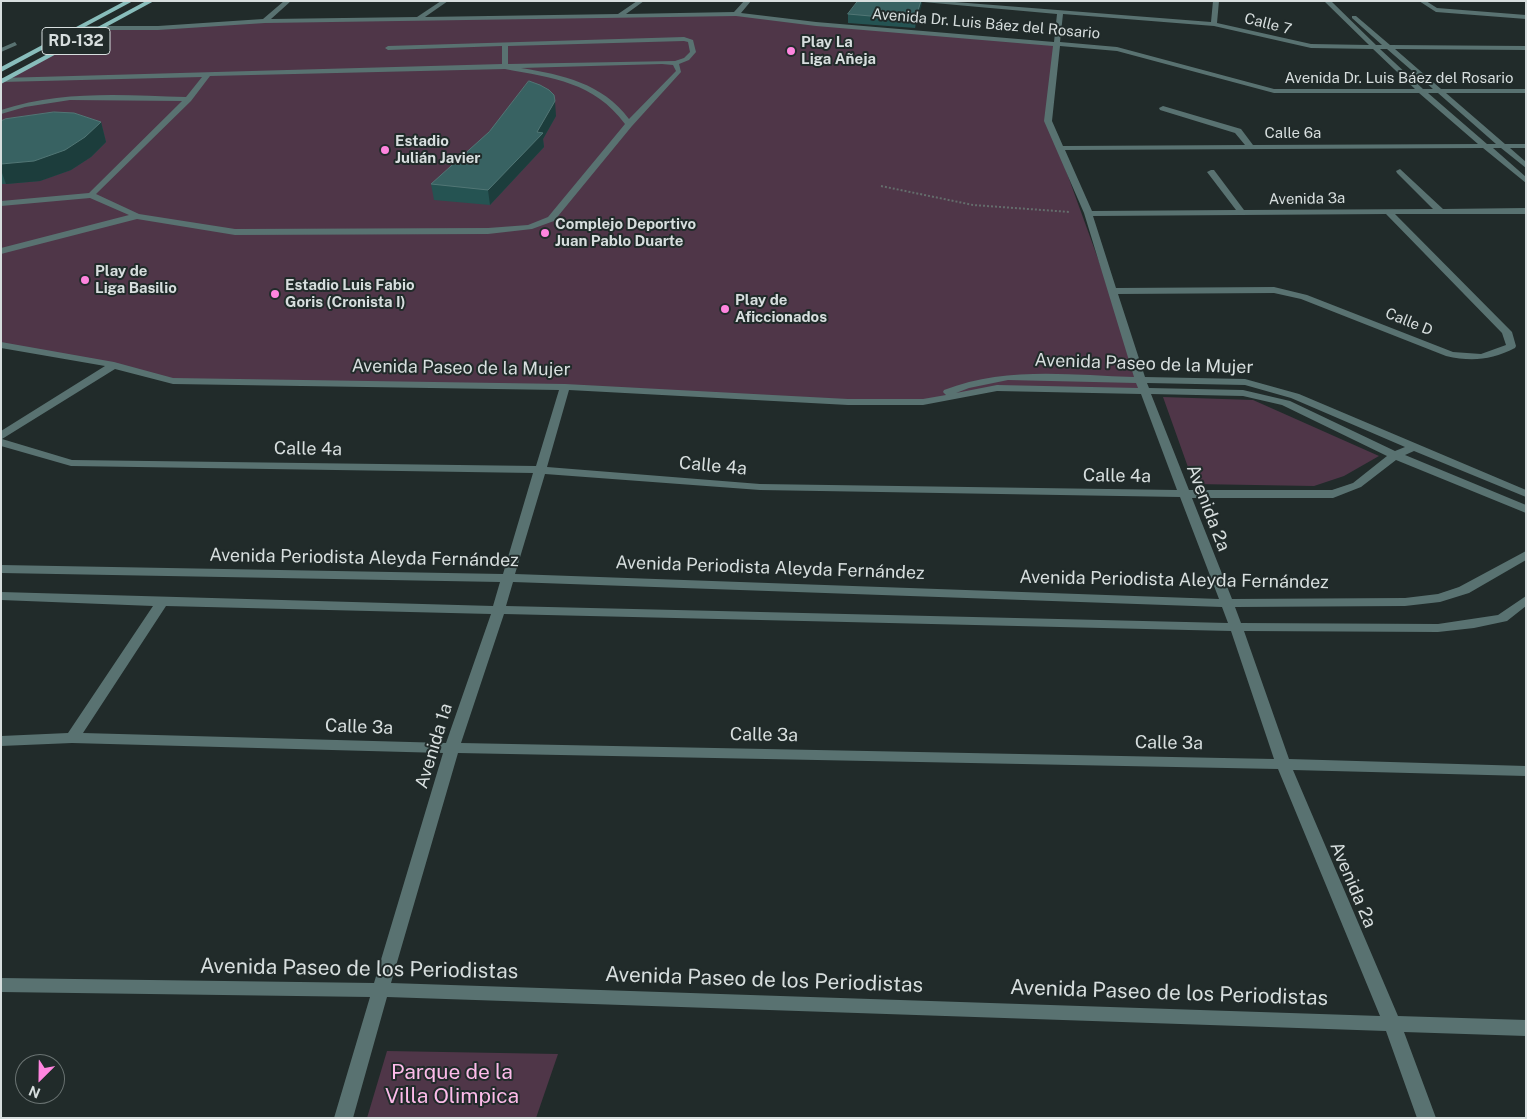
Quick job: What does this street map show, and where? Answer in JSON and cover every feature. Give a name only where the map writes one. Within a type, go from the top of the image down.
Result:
[{"type":"main road","name":"RD-132","points":[[1,70],[130,1]]},
{"type":"main road","name":"RD-132","points":[[3,80],[151,1]]},
{"type":"street","points":[[265,21],[288,1]]},
{"type":"street","points":[[437,1],[444,2]]},
{"type":"street","points":[[620,15],[641,1]]},
{"type":"street","points":[[736,14],[748,1]]},
{"type":"street","name":"Calle 7","points":[[915,1],[1214,24],[1294,44],[1376,49],[1526,48]]},
{"type":"street","points":[[1214,24],[1216,1]]},
{"type":"street","points":[[1327,1],[1422,92],[1526,181]]},
{"type":"street","points":[[1336,1],[1438,92],[1526,166]]},
{"type":"street","points":[[1422,1],[1436,10],[1526,17]]},
{"type":"street","points":[[419,18],[444,2]]},
{"type":"street","name":"Avenida 2a","points":[[1060,13],[1048,121],[1088,213],[1144,386],[1225,603],[1236,627],[1283,764],[1392,1023],[1427,1118]]},
{"type":"street","name":"Avenida Dr. Luis Báez del Rosario","points":[[80,28],[158,28],[265,21],[736,14],[816,24],[1116,49],[1274,91],[1526,91]]},
{"type":"street","points":[[3,80],[662,62],[676,64],[689,57],[693,52],[691,41],[388,48]]},
{"type":"street","points":[[1,50],[15,44]]},
{"type":"street","points":[[505,44],[505,67]]},
{"type":"street","points":[[1,204],[91,195],[137,216],[235,232],[488,231],[530,227],[551,219],[629,124],[679,71],[676,64]]},
{"type":"street","points":[[505,67],[575,82],[603,94],[620,109],[629,124]]},
{"type":"street","points":[[91,195],[188,99],[208,74]]},
{"type":"street","points":[[1,112],[42,99],[73,97],[188,99]]},
{"type":"street","points":[[1163,108],[1238,131],[1252,147]]},
{"type":"street","name":"Calle 6a","points":[[1060,148],[1526,146]]},
{"type":"street","points":[[1400,171],[1440,211]]},
{"type":"street","points":[[1211,172],[1242,213]]},
{"type":"street","name":"Avenida 3a","points":[[1088,213],[1526,210]]},
{"type":"street","name":"Calle D","points":[[1114,291],[1274,290],[1304,297],[1450,354],[1469,359],[1494,356],[1511,346],[1507,332],[1388,212]]},
{"type":"street","points":[[1,251],[137,216]]},
{"type":"street","name":"Avenida Paseo de la Mujer","points":[[1,345],[114,365],[173,381],[565,387],[848,402],[923,402],[997,388],[1144,386],[1246,382],[1295,396],[1526,494]]},
{"type":"street","points":[[1,436],[114,365]]},
{"type":"street","name":"Avenida Paseo de la Mujer","points":[[1144,386],[1243,392],[1286,403],[1395,455],[1526,509]]},
{"type":"street","name":"Avenida 1a","points":[[343,1118],[452,748],[499,608],[565,387]]},
{"type":"street","name":"Calle 4a","points":[[1,442],[71,464],[541,470],[760,487],[1184,494],[1332,494],[1357,485],[1395,455],[1412,447]]},
{"type":"street","name":"Avenida Periodista Aleyda Fernández","points":[[1,569],[507,578],[1225,603],[1406,602],[1440,598],[1464,590],[1526,555]]},
{"type":"street","points":[[1,596],[162,602],[499,608],[1236,627],[1438,628],[1474,624],[1502,618],[1526,600]]},
{"type":"street","points":[[72,738],[162,602]]},
{"type":"street","name":"Calle 3a","points":[[1,742],[72,738],[452,748],[1526,770]]},
{"type":"street","name":"Avenida Paseo de los Periodistas","points":[[1,985],[381,990],[1526,1028]]},
{"type":"path","points":[[881,186],[973,205],[1088,213]]},
{"type":"green space","name":"Complejo Deportivo Juan Pablo Duarte","points":[[736,14],[816,24],[1057,44],[1048,121],[1146,391],[997,388],[923,402],[848,402],[660,391],[173,381],[114,365],[1,345],[1,83],[98,29],[158,28],[265,21]]},
{"type":"green space","points":[[1163,397],[1253,400],[1379,456],[1344,476],[1314,486],[1194,484]]},
{"type":"green space","name":"Parque de la Villa Olimpica","points":[[387,1051],[558,1054],[536,1118],[367,1118]]},
{"type":"building","points":[[858,1],[921,1],[915,20],[848,14]]},
{"type":"building","points":[[529,81],[549,90],[554,95],[555,101],[537,132],[543,133],[488,190],[431,184],[489,132]]},
{"type":"building","points":[[54,112],[74,113],[101,122],[85,137],[65,150],[34,161],[1,164],[1,121]]},
{"type":"place","name":"Play La Liga Añeja","points":[[791,51]]},
{"type":"place","name":"Estadio Julián Javier","points":[[385,150]]},
{"type":"place","name":"Complejo Deportivo Juan Pablo Duarte","points":[[545,233]]},
{"type":"place","name":"Play de Liga Basilio","points":[[85,280]]},
{"type":"place","name":"Estadio Luis Fabio Goris (Cronista I)","points":[[275,294]]},
{"type":"place","name":"Play de Aficcionados","points":[[725,309]]}]
